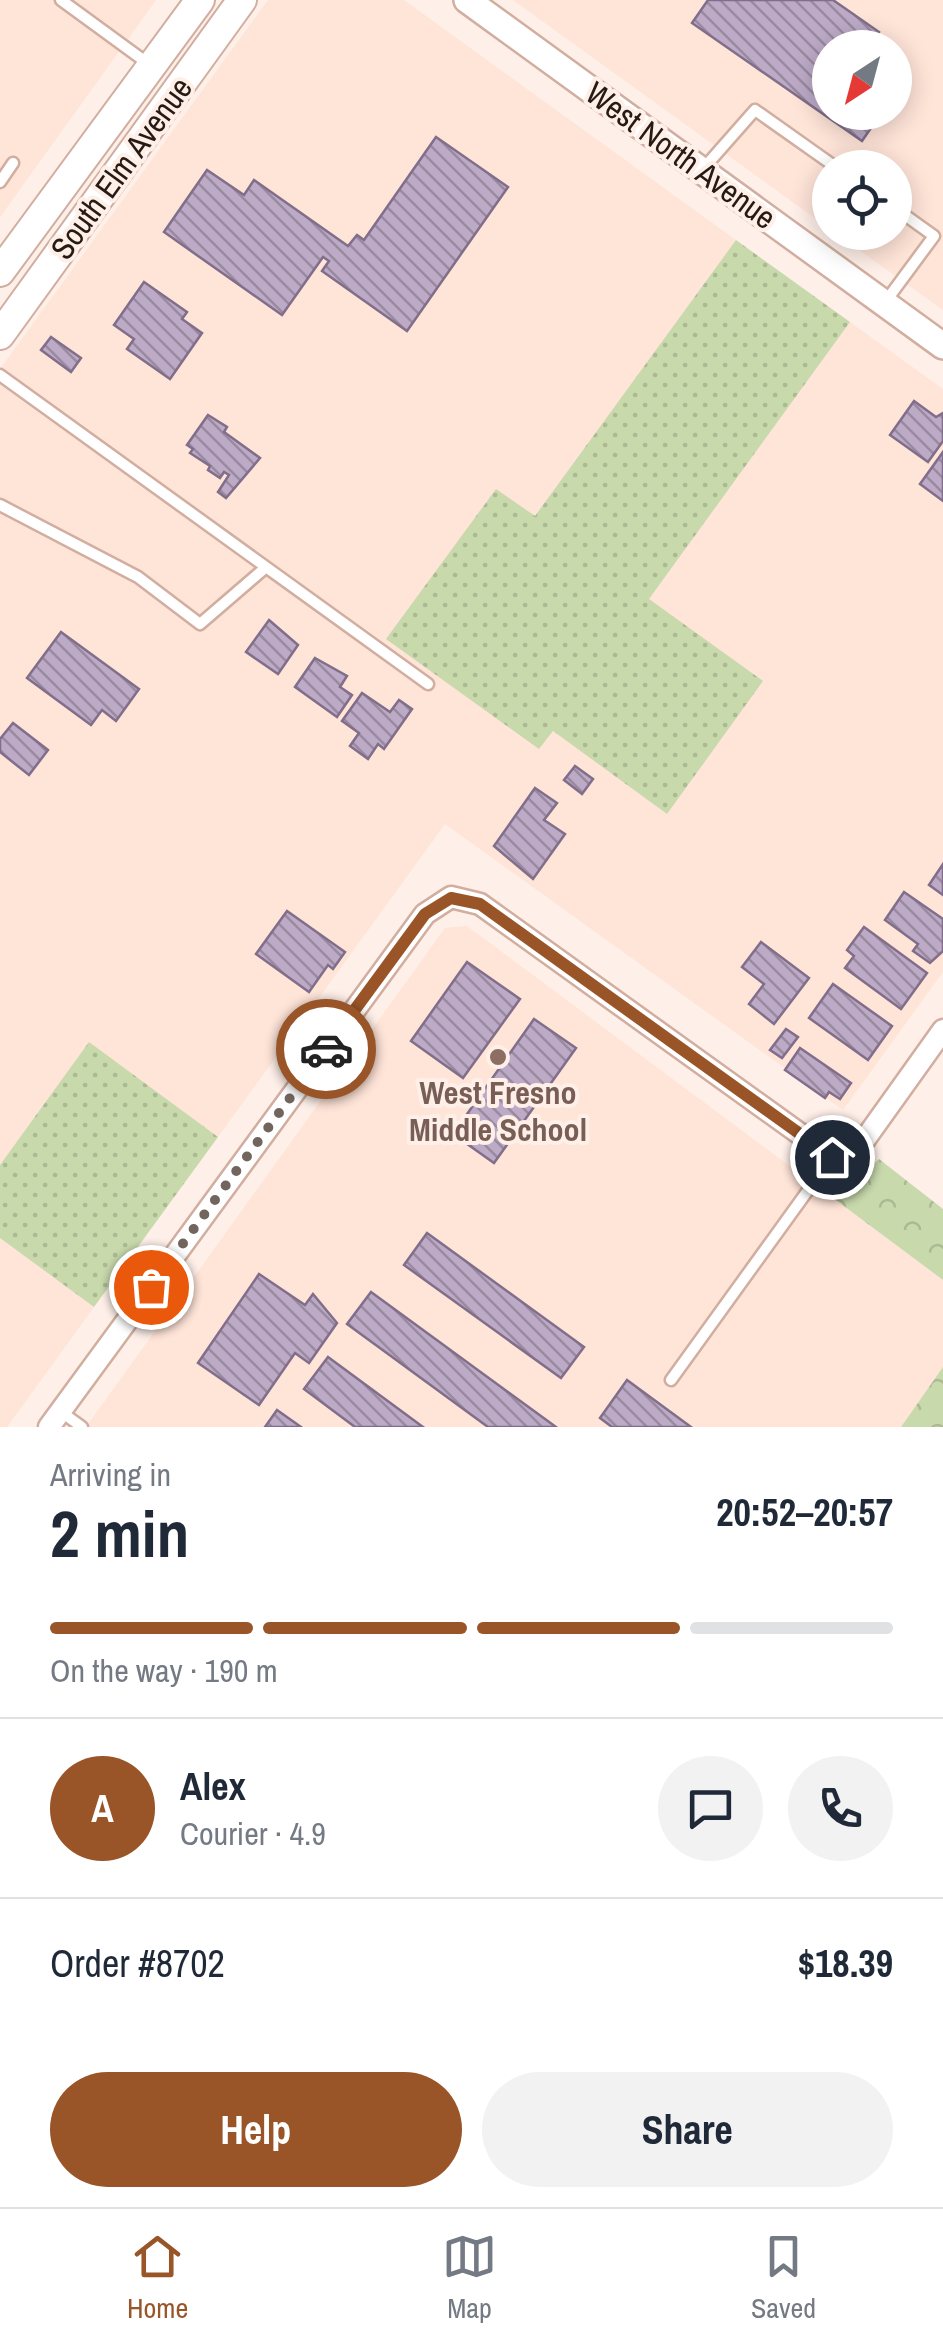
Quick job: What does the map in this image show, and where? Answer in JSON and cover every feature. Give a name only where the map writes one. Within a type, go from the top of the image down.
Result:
[{"type":"main road","name":"South Elm Avenue","points":[[5,256],[200,0]]},
{"type":"main road","name":"South Elm Avenue","points":[[0,335],[242,0]]},
{"type":"street","name":"West North Avenue","points":[[467,0],[943,346]]},
{"type":"street","points":[[54,1419],[425,914],[451,898],[480,904],[839,1157],[858,1148],[943,1030]]},
{"type":"lane","points":[[61,0],[150,66]]},
{"type":"lane","points":[[703,170],[755,110],[812,150]]},
{"type":"lane","points":[[0,182],[13,163]]},
{"type":"lane","points":[[884,303],[934,236],[912,220]]},
{"type":"lane","points":[[0,376],[428,684]]},
{"type":"lane","points":[[0,506],[138,577],[200,624],[265,568]]},
{"type":"lane","points":[[671,1380],[839,1157]]},
{"type":"lane","points":[[54,1419],[82,1427]]},
{"type":"shaded area","points":[[0,0],[156,0],[0,217]]},
{"type":"shaded area","points":[[268,0],[404,0],[736,240],[535,517],[539,749],[553,731],[667,814],[649,599],[850,322],[943,389],[943,972],[843,1110],[445,824],[218,1137],[89,1043],[0,1165],[0,369]]},
{"type":"shaded area","points":[[513,0],[943,0],[943,310],[859,250],[912,250],[912,150],[812,150],[812,216]]},
{"type":"shaded area","name":"West Fresno Middle School","points":[[467,926],[943,1280],[943,1367],[901,1427],[86,1427],[445,928]]},
{"type":"shaded area","points":[[0,1238],[94,1307],[7,1427],[0,1427]]},
{"type":"green space","points":[[736,240],[850,322],[649,599],[763,681],[667,814],[553,731],[539,749],[386,639],[496,489],[535,516]]},
{"type":"green space","points":[[89,1042],[218,1137],[94,1307],[0,1238],[0,1165]]},
{"type":"green space","points":[[879,1159],[943,1209],[943,1280],[817,1186],[856,1180]]},
{"type":"green space","points":[[943,1367],[943,1427],[901,1427]]},
{"type":"building","points":[[708,0],[833,0],[876,30],[812,30],[812,106],[692,23]]},
{"type":"building","points":[[846,130],[870,130],[862,141]]},
{"type":"building","points":[[436,137],[508,187],[407,331],[322,271],[329,261],[323,257],[282,315],[164,232],[207,170],[244,195],[254,180],[348,246],[357,235],[364,240]]},
{"type":"building","points":[[144,282],[187,312],[182,319],[202,333],[170,379],[127,349],[134,339],[114,325]]},
{"type":"building","points":[[51,337],[81,358],[71,372],[41,350]]},
{"type":"building","points":[[914,401],[936,417],[943,413],[943,441],[928,462],[890,435]]},
{"type":"building","points":[[208,415],[260,458],[226,498],[218,492],[229,475],[224,472],[220,478],[208,470],[210,466],[190,453],[193,449],[187,445]]},
{"type":"building","points":[[943,452],[943,501],[920,484]]},
{"type":"building","points":[[269,620],[298,645],[278,674],[246,652]]},
{"type":"building","points":[[61,632],[139,689],[116,721],[102,710],[91,725],[27,678]]},
{"type":"building","points":[[315,658],[347,676],[340,687],[352,695],[337,717],[295,687]]},
{"type":"building","points":[[362,693],[390,712],[399,700],[412,709],[384,749],[378,744],[368,759],[350,746],[359,733],[342,721]]},
{"type":"building","points":[[13,723],[48,750],[29,775],[0,752],[0,739]]},
{"type":"building","points":[[575,766],[593,779],[582,794],[564,780]]},
{"type":"building","points":[[535,788],[557,803],[544,820],[565,834],[533,879],[494,846]]},
{"type":"building","points":[[943,864],[943,895],[929,885]]},
{"type":"building","points":[[904,892],[943,919],[943,951],[930,963],[913,951],[918,944],[885,920]]},
{"type":"building","points":[[287,911],[345,952],[333,969],[328,965],[309,992],[256,954]]},
{"type":"building","points":[[864,927],[927,973],[901,1009],[845,968],[854,956],[847,950]]},
{"type":"building","points":[[761,942],[809,978],[774,1024],[749,1004],[764,984],[742,967]]},
{"type":"building","points":[[467,962],[520,999],[463,1078],[411,1041]]},
{"type":"building","points":[[833,984],[892,1026],[868,1060],[809,1018]]},
{"type":"building","points":[[534,1019],[576,1048],[494,1163],[453,1134]]},
{"type":"building","points":[[786,1029],[798,1037],[782,1058],[770,1050]]},
{"type":"building","points":[[800,1048],[851,1083],[840,1099],[829,1092],[825,1098],[785,1070]]},
{"type":"building","points":[[427,1233],[584,1347],[561,1378],[404,1265]]},
{"type":"building","points":[[259,1274],[305,1305],[313,1294],[337,1323],[309,1363],[295,1353],[259,1405],[198,1363]]},
{"type":"building","points":[[371,1292],[556,1427],[488,1427],[347,1324]]},
{"type":"building","points":[[328,1357],[423,1427],[355,1427],[304,1389]]},
{"type":"building","points":[[627,1380],[691,1427],[612,1427],[600,1418]]},
{"type":"building","points":[[277,1410],[301,1427],[265,1427]]},
{"type":"way so far","points":[[151,1287],[326,1049]]},
{"type":"place","name":"West Fresno Middle School","points":[[498,1057]]},
{"type":"route","points":[[326,1049],[425,914],[451,898],[480,904],[832,1157]]}]
